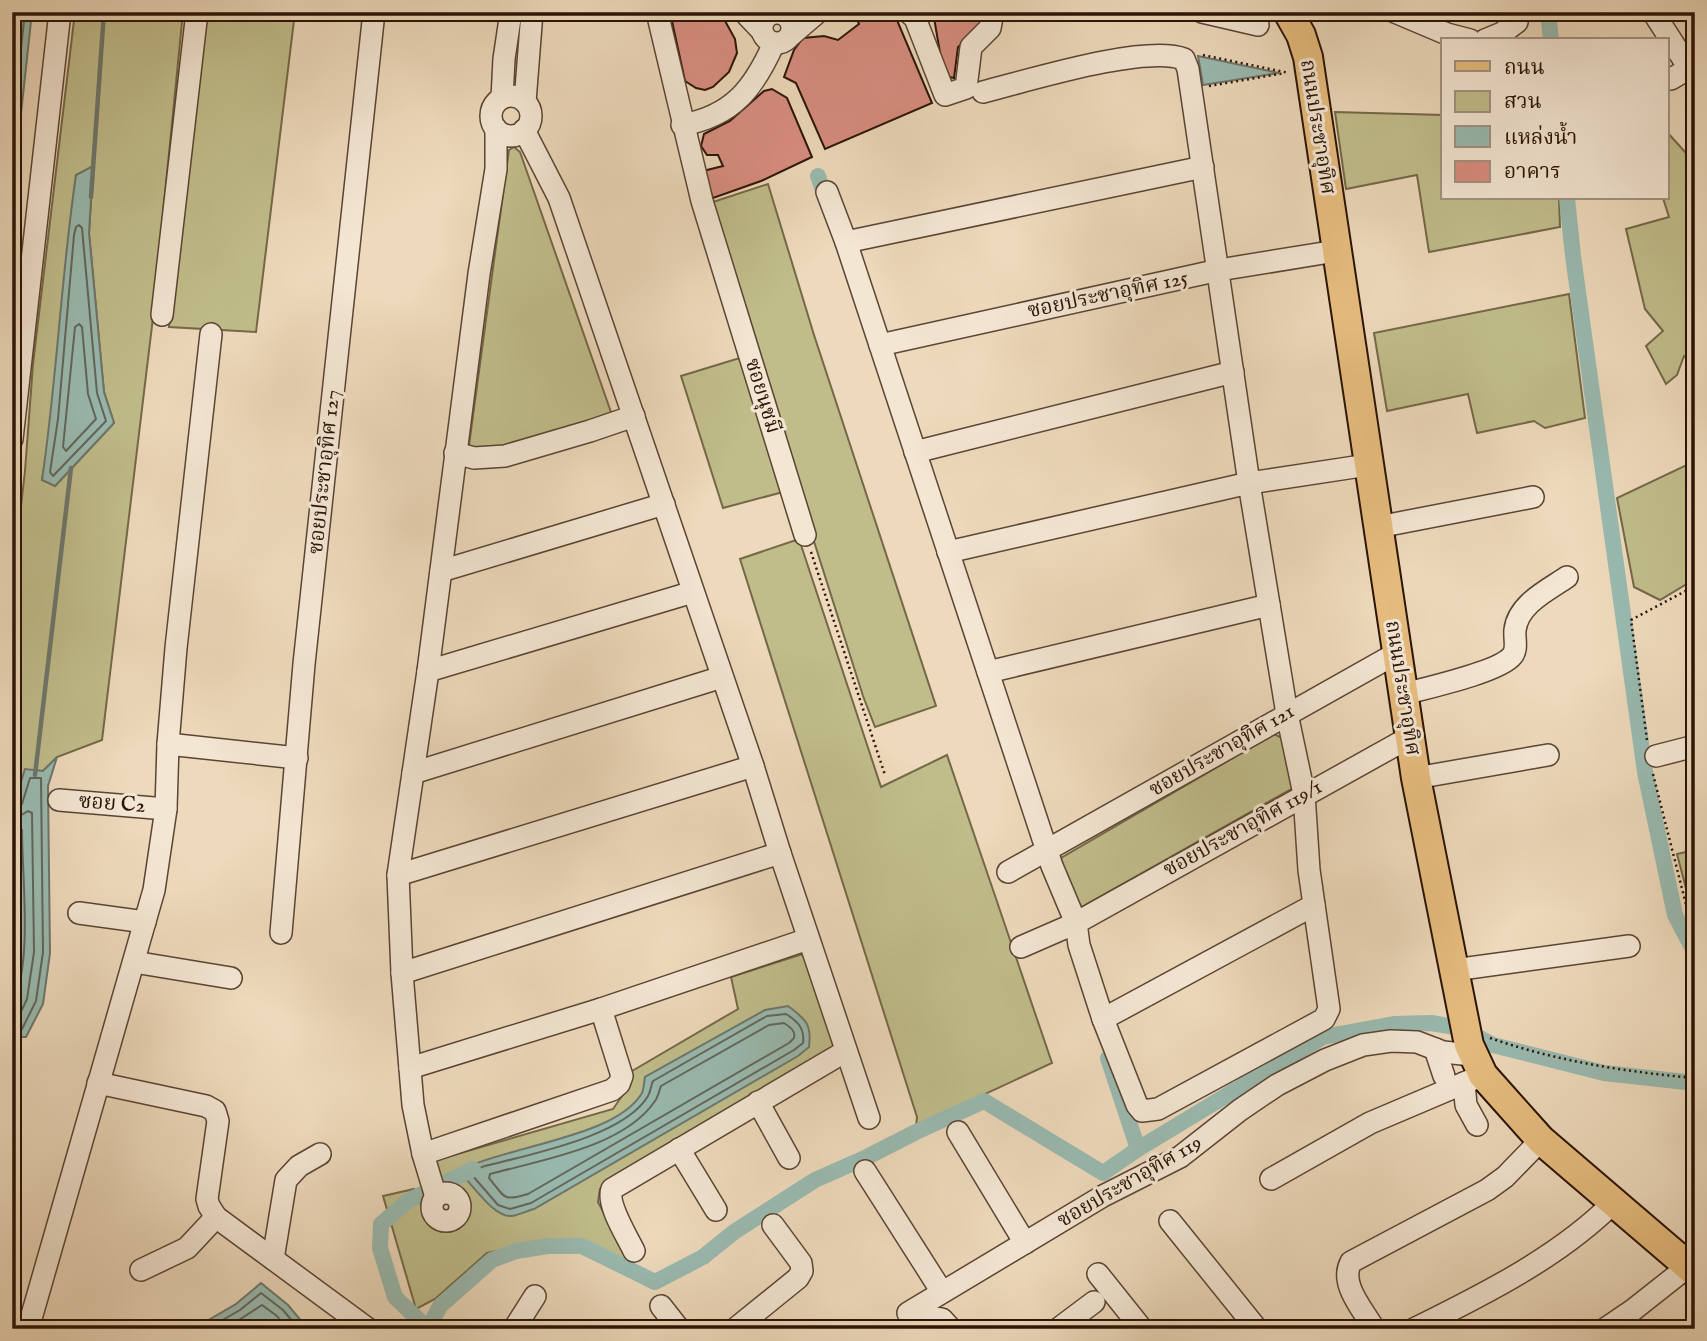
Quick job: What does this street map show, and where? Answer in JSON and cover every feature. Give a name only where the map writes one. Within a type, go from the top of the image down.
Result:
[{"type":"main road","name":"ถนนประชาอุทิศ","points":[[1288,12],[1301,35],[1298,73],[1336,251],[1416,778],[1454,970],[1465,1052]]},
{"type":"main road","points":[[1465,1052],[1541,1140],[1693,1267]]},
{"type":"street","points":[[12,439],[61,12]]},
{"type":"street","points":[[162,314],[197,12]]},
{"type":"street","name":"ซอยประชาอุทิศ 127","points":[[281,933],[304,664],[374,12]]},
{"type":"street","points":[[436,1197],[413,1105],[402,973],[398,875],[428,671],[479,274],[496,169],[496,129],[491,112],[502,98],[511,12]]},
{"type":"street","points":[[496,129],[506,135],[519,134],[530,119],[525,102],[531,12]]},
{"type":"street","name":"ซอยนุชมี","points":[[657,12],[702,201],[805,535]]},
{"type":"street","points":[[744,12],[775,37]]},
{"type":"street","points":[[682,125],[717,116],[734,103],[758,75],[775,37],[818,12]]},
{"type":"street","points":[[908,12],[915,18],[945,95],[965,90],[971,47],[989,28],[993,12]]},
{"type":"street","points":[[1202,12],[1258,25]]},
{"type":"street","points":[[1395,12],[1462,38]]},
{"type":"street","points":[[1653,12],[1667,38]]},
{"type":"street","points":[[1490,38],[1517,22]]},
{"type":"street","points":[[1668,39],[1685,70]]},
{"type":"street","points":[[827,192],[846,242],[1047,850],[1076,923],[1079,945],[1103,1019],[1137,1105],[1142,1111],[1158,1109],[1324,1019],[1329,1009],[1314,905],[1304,794],[1287,714],[1269,605],[1186,64],[1184,59],[1174,55],[1110,61],[983,92]]},
{"type":"street","points":[[502,98],[514,96],[525,102]]},
{"type":"street","points":[[524,130],[559,198],[753,766],[869,1118]]},
{"type":"street","points":[[846,242],[1203,167]]},
{"type":"street","name":"ซอยประชาอุทิศ 125","points":[[880,345],[1219,270],[1336,251]]},
{"type":"street","points":[[28,1329],[134,962],[158,868],[166,808],[176,649],[211,334]]},
{"type":"street","points":[[915,452],[1233,372]]},
{"type":"street","points":[[455,453],[474,458],[505,456],[634,416]]},
{"type":"street","points":[[948,552],[1250,483],[1368,465]]},
{"type":"street","points":[[1378,527],[1533,496]]},
{"type":"street","points":[[441,571],[664,504]]},
{"type":"street","points":[[1404,694],[1491,668],[1511,658],[1515,652],[1515,629],[1525,607],[1567,576]]},
{"type":"street","points":[[428,671],[693,592]]},
{"type":"street","points":[[988,672],[1269,605]]},
{"type":"street","name":"ซอยประชาอุทิศ 121","points":[[1008,872],[1397,653]]},
{"type":"street","points":[[413,773],[722,677]]},
{"type":"street","name":"ซอยประชาอุทิศ 119/1","points":[[1021,947],[1076,923],[1410,737]]},
{"type":"street","points":[[168,744],[296,758]]},
{"type":"street","points":[[1656,755],[1695,746]]},
{"type":"street","points":[[1416,778],[1548,755]]},
{"type":"street","points":[[398,875],[753,766]]},
{"type":"street","name":"ซอย C2","points":[[59,800],[166,808]]},
{"type":"street","points":[[402,973],[780,853]]},
{"type":"street","points":[[1103,1019],[1314,905]]},
{"type":"street","points":[[79,913],[145,922]]},
{"type":"street","points":[[410,1068],[601,1009],[808,939]]},
{"type":"street","points":[[1454,970],[1629,946]]},
{"type":"street","points":[[134,962],[231,978]]},
{"type":"street","points":[[424,1154],[612,1090],[619,1084],[622,1076],[601,1009]]},
{"type":"street","name":"ซอยประชาอุทิศ 119","points":[[909,1321],[942,1292],[1103,1196],[1180,1157],[1277,1085],[1325,1060],[1363,1045],[1391,1041],[1417,1042],[1443,1052],[1465,1052]]},
{"type":"street","points":[[1435,1049],[1465,1052]]},
{"type":"street","points":[[635,1251],[611,1205],[609,1196],[612,1189],[846,1051]]},
{"type":"street","points":[[1465,1052],[1466,1105],[1477,1125]]},
{"type":"street","points":[[1271,1179],[1370,1123],[1465,1052]]},
{"type":"street","points":[[98,1083],[206,1106],[215,1111],[218,1121],[207,1199],[216,1217],[368,1329]]},
{"type":"street","points":[[758,1102],[789,1158]]},
{"type":"street","points":[[958,1132],[1025,1243]]},
{"type":"street","points":[[1374,1329],[1346,1281],[1351,1262],[1487,1190],[1505,1177],[1541,1140]]},
{"type":"street","points":[[680,1149],[716,1210]]},
{"type":"street","points":[[273,1259],[286,1180],[299,1166],[320,1154]]},
{"type":"street","points":[[865,1171],[942,1292]]},
{"type":"street","points":[[1414,1329],[1567,1244],[1614,1203]]},
{"type":"street","points":[[141,1270],[187,1248],[216,1217]]},
{"type":"street","points":[[1170,1221],[1257,1329]]},
{"type":"street","points":[[735,1329],[798,1278],[802,1271],[801,1263],[773,1225]]},
{"type":"street","points":[[1605,1329],[1693,1267]]},
{"type":"street","points":[[1098,1274],[1142,1329]]},
{"type":"street","points":[[514,1329],[535,1296]]},
{"type":"street","points":[[1058,1329],[1094,1302]]},
{"type":"street","points":[[661,1306],[679,1329]]},
{"type":"street","points":[[909,1321],[942,1319],[951,1329]]},
{"type":"path","points":[[1193,53],[1298,73]]},
{"type":"path","points":[[1199,87],[1298,73]]},
{"type":"path","points":[[805,535],[885,775]]},
{"type":"path","points":[[1465,1052],[1485,1036],[1625,1072],[1695,1078]]},
{"type":"green space","points":[[75,12],[183,12],[152,326],[102,740],[57,757],[43,771],[25,770],[12,811],[12,586],[25,471],[33,364]],"holes":[[[93,167],[89,233],[104,392],[114,423],[55,486],[42,480]]]},
{"type":"green space","points":[[202,12],[295,12],[256,332],[169,327]]},
{"type":"green space","points":[[1335,112],[1441,115],[1441,200],[1559,200],[1560,227],[1429,252],[1417,175],[1346,189]]},
{"type":"green space","points":[[1668,133],[1695,163],[1695,364],[1684,356],[1677,375],[1666,384],[1646,346],[1663,331],[1645,309],[1626,229],[1669,217],[1664,200],[1668,200]]},
{"type":"green space","points":[[514,147],[520,152],[612,415],[486,452],[469,445],[509,150]]},
{"type":"green space","points":[[768,184],[814,335],[936,706],[875,727],[707,204]]},
{"type":"green space","points":[[1569,294],[1585,418],[1545,428],[1534,421],[1477,433],[1468,394],[1387,411],[1374,333]]},
{"type":"green space","points":[[743,357],[783,492],[723,508],[681,376]]},
{"type":"green space","points":[[1695,461],[1695,579],[1660,600],[1634,587],[1617,498]]},
{"type":"green space","points":[[799,539],[881,787],[947,755],[1052,1063],[916,1126],[917,1117],[740,559]]},
{"type":"green space","points":[[1274,734],[1284,739],[1293,788],[1078,909],[1070,893],[1061,858]]},
{"type":"green space","points":[[1695,850],[1695,923],[1677,854]]},
{"type":"green space","points":[[809,952],[833,1035],[834,1049],[826,1060],[600,1189],[598,1202],[632,1265],[586,1241],[535,1243],[487,1253],[435,1299],[416,1309],[383,1196],[414,1189],[432,1226],[448,1232],[457,1228],[465,1220],[470,1207],[461,1194],[448,1185],[438,1188],[433,1161],[613,1109],[631,1083],[632,1071],[738,1009],[731,977]]},
{"type":"water","points":[[12,12],[32,12],[12,197]]},
{"type":"water","points":[[1198,56],[1279,73],[1203,85]]},
{"type":"water","points":[[93,166],[89,233],[104,392],[114,423],[55,486],[42,480],[71,213],[76,175]]},
{"type":"water","points":[[57,757],[48,786],[50,953],[43,1004],[26,1037],[12,1037],[12,811],[25,769],[43,771]]},
{"type":"water","points":[[788,1006],[803,1018],[809,1032],[809,1047],[798,1056],[534,1209],[512,1216],[505,1215],[491,1207],[461,1174],[443,1179],[491,1158],[580,1133],[606,1122],[627,1109],[642,1093],[645,1077],[765,1010]]},
{"type":"water","points":[[261,1283],[288,1305],[308,1329],[193,1329],[236,1304]]},
{"type":"building","points":[[670,12],[724,12],[724,19],[735,39],[737,53],[729,72],[713,87],[705,90],[685,81]]},
{"type":"building","points":[[854,12],[888,12],[890,16],[894,13],[932,103],[825,149],[796,83],[784,77],[794,50],[803,38],[824,36],[838,40],[859,24]]},
{"type":"building","points":[[933,12],[988,12],[986,23],[958,47],[954,78],[944,76]]},
{"type":"building","points":[[772,89],[787,98],[812,157],[761,181],[713,198],[703,171],[723,166],[718,155],[707,155],[701,146],[704,134],[730,121],[764,91]]},
{"type":"waterway","points":[[91,197],[104,12]]},
{"type":"waterway","points":[[1548,12],[1551,38]]},
{"type":"waterway","points":[[818,176],[827,202]]},
{"type":"waterway","points":[[1567,200],[1645,772],[1675,915],[1695,953]]},
{"type":"waterway","points":[[35,775],[71,468]]},
{"type":"waterway","points":[[422,1194],[408,1201],[381,1224],[380,1248],[395,1297],[428,1329],[440,1306],[492,1260],[516,1251],[548,1246],[582,1246],[655,1282],[703,1257],[734,1232],[815,1180],[984,1101],[1103,1173],[1323,1037],[1394,1024],[1431,1023],[1461,1028],[1493,1045],[1604,1073],[1695,1083]]},
{"type":"waterway","points":[[1108,1058],[1138,1149]]},
{"type":"waterway","points":[[445,1183],[473,1169]]}]
